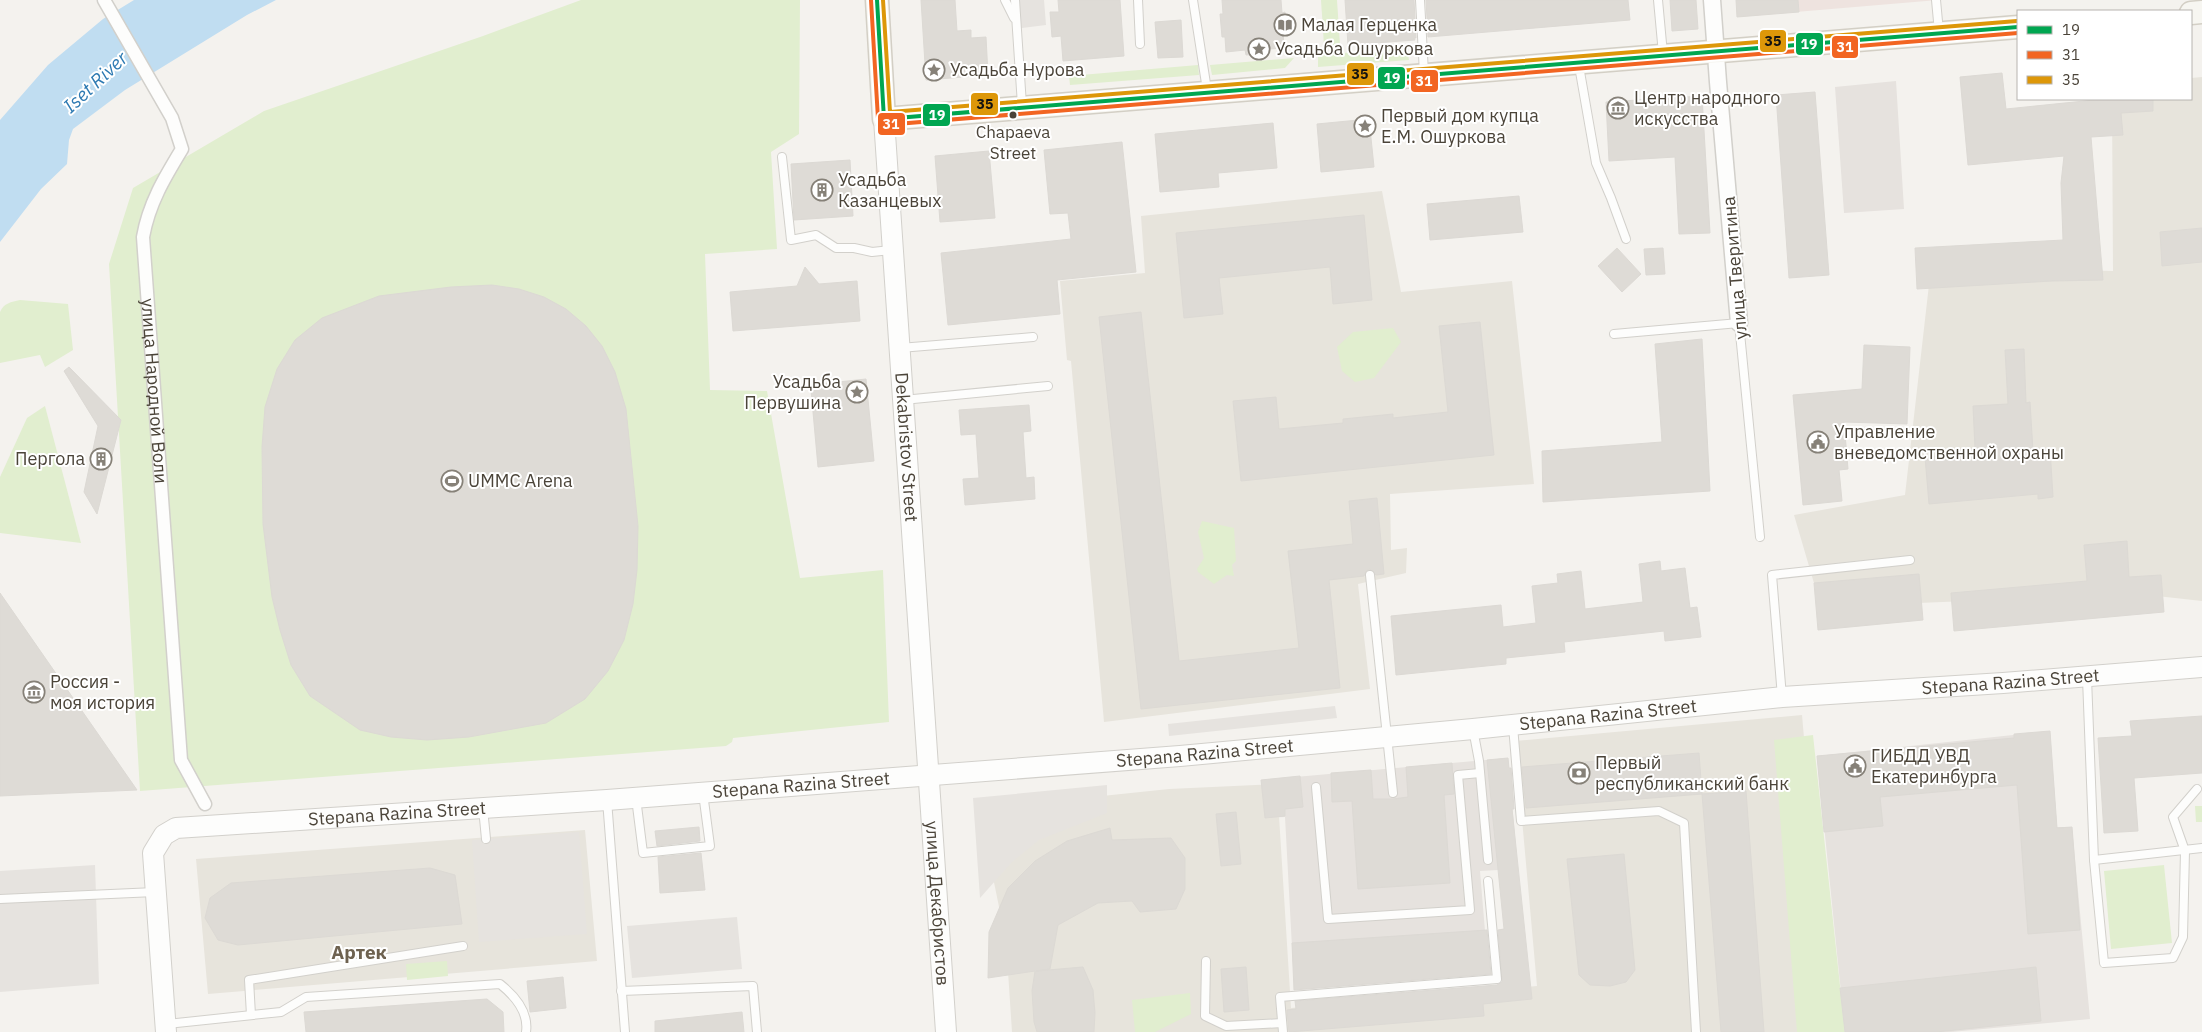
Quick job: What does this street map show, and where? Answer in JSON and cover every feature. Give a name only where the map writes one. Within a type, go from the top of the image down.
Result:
[{"type":"main road","points":[[877,0],[884,119],[2017,27]]},
{"type":"street","name":"улица Народной Воли","points":[[104,0],[172,118],[182,149],[156,194],[146,216],[143,236],[181,760],[205,804]]},
{"type":"street","name":"улица Тверитина","points":[[1712,0],[1739,323]]},
{"type":"street","name":"Dekabristov Street","points":[[884,119],[927,775]]},
{"type":"street","name":"Stepana Razina Street","points":[[155,892],[153,853],[164,835],[176,828],[636,798],[1180,756],[1473,729],[1782,697],[2087,676],[2202,666]]},
{"type":"street","name":"улица Декабристов","points":[[927,775],[946,1032]]},
{"type":"street","points":[[155,892],[166,1028]]},
{"type":"lane","points":[[1005,0],[1017,22]]},
{"type":"lane","points":[[1015,0],[1022,108]]},
{"type":"lane","points":[[1138,0],[1140,44]]},
{"type":"lane","points":[[1193,0],[1208,94]]},
{"type":"lane","points":[[1420,0],[1424,76]]},
{"type":"lane","points":[[1658,0],[1663,56]]},
{"type":"lane","points":[[1936,0],[1939,34]]},
{"type":"lane","points":[[1579,63],[1596,163],[1626,239]]},
{"type":"lane","points":[[782,157],[791,240],[816,235],[836,248],[854,248],[872,252],[893,250]]},
{"type":"lane","points":[[1614,334],[1739,323]]},
{"type":"lane","name":"улица Тверитина","points":[[1739,323],[1760,537]]},
{"type":"lane","points":[[899,348],[1033,337]]},
{"type":"lane","points":[[902,400],[1048,386]]},
{"type":"lane","points":[[1782,697],[1772,575],[1910,560]]},
{"type":"lane","points":[[1370,575],[1393,793]]},
{"type":"lane","points":[[2087,676],[2094,860],[2104,962],[2173,958],[2183,937],[2185,851],[2173,817],[2197,789]]},
{"type":"lane","points":[[1513,724],[1522,820],[1659,811],[1684,823],[1696,1032]]},
{"type":"lane","points":[[1473,729],[1480,773],[1488,860]]},
{"type":"lane","points":[[1316,787],[1328,920],[1470,910],[1458,775],[1480,773]]},
{"type":"lane","points":[[636,798],[643,853],[710,846],[703,793]]},
{"type":"lane","points":[[607,800],[625,1032]]},
{"type":"lane","points":[[483,808],[486,839]]},
{"type":"lane","points":[[2094,860],[2202,848]]},
{"type":"lane","points":[[1283,1032],[1280,997],[1497,979],[1488,881]]},
{"type":"lane","points":[[0,899],[155,892]]},
{"type":"lane","points":[[251,1015],[249,980],[463,946]]},
{"type":"lane","points":[[1206,962],[1205,1016],[1226,1026],[1282,1023]]},
{"type":"lane","points":[[166,1028],[281,1012],[306,998],[500,984],[515,996],[528,1022],[526,1032]]},
{"type":"lane","points":[[621,991],[753,986],[757,1032]]},
{"type":"shaded area","points":[[1010,0],[1044,0],[1046,25],[1013,29]]},
{"type":"shaded area","points":[[1736,0],[1938,0],[1737,17]]},
{"type":"shaded area","points":[[2202,77],[2202,601],[2139,594],[1821,607],[1794,515],[1905,495],[1931,267],[2113,271],[2112,100],[2192,100],[2192,78]]},
{"type":"shaded area","points":[[1896,81],[1904,209],[1844,213],[1835,87]]},
{"type":"shaded area","points":[[1382,191],[1401,292],[1512,281],[1534,484],[1390,494],[1391,550],[1407,548],[1406,573],[1358,584],[1370,689],[1104,722],[1071,361],[1067,360],[1060,281],[1145,273],[1141,216]]},
{"type":"shaded area","points":[[1335,706],[1337,718],[1169,736],[1168,724]]},
{"type":"shaded area","points":[[1802,715],[1830,1032],[1012,1032],[1006,941],[979,809],[1169,789],[1277,784],[1291,1008],[1537,986],[1515,741]]},
{"type":"shaded area","points":[[2050,731],[2057,827],[2072,827],[2090,1019],[1951,1032],[1845,1032],[1817,756]]},
{"type":"shaded area","points":[[1508,758],[1517,858],[1498,870],[1480,871],[1485,931],[1293,966],[1285,817],[1265,818],[1261,780]]},
{"type":"shaded area","points":[[1107,785],[1107,813],[1039,840],[1012,862],[980,898],[973,798]]},
{"type":"shaded area","points":[[585,830],[597,961],[208,994],[196,859]]},
{"type":"shaded area","points":[[579,832],[587,934],[479,942],[472,840]]},
{"type":"shaded area","points":[[95,865],[99,984],[0,992],[0,871]]},
{"type":"shaded area","points":[[737,917],[742,969],[632,978],[627,926]]},
{"type":"green space","name":"UMMC Arena","points":[[581,0],[800,0],[799,134],[771,152],[777,249],[705,254],[710,390],[767,391],[800,578],[883,570],[889,722],[733,738],[732,742],[726,746],[140,791],[109,264],[133,188],[264,111],[483,36]]},
{"type":"green space","points":[[1321,0],[1337,0],[1340,45],[1324,46]]},
{"type":"green space","points":[[1407,48],[1409,60],[1318,67],[1318,55]]},
{"type":"green space","points":[[1294,58],[1285,68],[1212,75],[1210,65]]},
{"type":"green space","points":[[1198,65],[1199,75],[1070,85],[1069,76]]},
{"type":"green space","points":[[20,300],[68,304],[73,350],[45,367],[40,355],[0,363],[0,312],[11,302]]},
{"type":"green space","points":[[1393,328],[1401,342],[1374,378],[1355,382],[1342,371],[1337,347],[1353,332]]},
{"type":"green space","points":[[45,406],[81,543],[0,533],[0,477],[27,418]]},
{"type":"green space","points":[[1202,521],[1234,528],[1236,561],[1232,565],[1234,576],[1227,575],[1214,584],[1198,572],[1197,569],[1204,558],[1198,532]]},
{"type":"green space","points":[[1813,735],[1845,1032],[1797,1032],[1774,740]]},
{"type":"green space","points":[[2195,806],[2202,806],[2202,822],[2196,822]]},
{"type":"green space","points":[[2164,865],[2172,943],[2111,949],[2104,871]]},
{"type":"green space","points":[[447,961],[448,976],[407,980],[406,964]]},
{"type":"green space","points":[[1190,993],[1191,1014],[1155,1032],[1135,1032],[1132,1000]]},
{"type":"water","name":"Iset River","points":[[134,0],[276,0],[247,15],[125,90],[73,129],[69,140],[67,164],[41,189],[0,242],[0,120],[48,65],[103,19]]},
{"type":"building","points":[[921,0],[955,0],[957,31],[971,30],[971,38],[986,37],[988,75],[926,80]]},
{"type":"building","points":[[1058,0],[1120,0],[1124,56],[1063,61],[1061,36],[1052,37],[1050,12],[1059,12]]},
{"type":"building","points":[[1222,0],[1281,0],[1282,13],[1285,12],[1286,31],[1283,31],[1284,48],[1269,49],[1270,53],[1246,55],[1245,50],[1226,52],[1225,37],[1222,37],[1220,14],[1223,14]]},
{"type":"building","points":[[1345,0],[1414,0],[1415,40],[1348,45]]},
{"type":"building","points":[[1426,0],[1628,0],[1630,20],[1428,37]]},
{"type":"building","points":[[1670,0],[1696,0],[1698,29],[1672,31]]},
{"type":"building","points":[[1736,0],[1798,0],[1799,12],[1737,17]]},
{"type":"building","points":[[1181,20],[1183,57],[1158,58],[1155,22]]},
{"type":"building","points":[[2002,73],[2006,109],[2094,100],[2153,100],[2153,111],[2121,113],[2123,135],[2091,137],[2103,280],[1917,289],[1915,248],[2063,240],[2061,183],[2064,156],[1968,165],[1960,77]]},
{"type":"building","points":[[1815,92],[1829,275],[1789,278],[1776,95]]},
{"type":"building","points":[[1702,96],[1710,233],[1679,234],[1675,157],[1609,161],[1606,102]]},
{"type":"building","points":[[1369,119],[1374,167],[1321,172],[1317,124]]},
{"type":"building","points":[[1273,123],[1277,168],[1218,173],[1219,187],[1160,192],[1155,134]]},
{"type":"building","points":[[1122,142],[1136,272],[1057,280],[1060,314],[948,325],[941,253],[1071,239],[1068,213],[1050,214],[1044,150]]},
{"type":"building","points":[[989,151],[995,218],[940,222],[935,156]]},
{"type":"building","name":"Усадьба Казанцевых","points":[[850,160],[853,216],[794,220],[791,164]]},
{"type":"building","points":[[1519,196],[1523,232],[1430,240],[1427,204]]},
{"type":"building","points":[[1364,215],[1372,300],[1333,304],[1330,267],[1219,278],[1223,314],[1184,318],[1176,233]]},
{"type":"building","points":[[2202,228],[2202,262],[2162,266],[2160,232]]},
{"type":"building","points":[[1617,248],[1641,274],[1622,292],[1598,266]]},
{"type":"building","points":[[1663,248],[1665,274],[1646,275],[1644,249]]},
{"type":"building","points":[[805,267],[819,284],[857,281],[860,321],[733,331],[730,292],[797,286]]},
{"type":"building","points":[[492,285],[519,289],[544,297],[566,309],[586,326],[602,346],[615,372],[626,409],[638,526],[637,570],[633,604],[624,640],[608,671],[585,699],[546,723],[469,737],[427,740],[391,737],[360,730],[310,696],[291,665],[280,630],[272,597],[263,524],[262,447],[265,407],[277,369],[295,340],[322,318],[379,296],[451,287]]},
{"type":"building","points":[[1141,312],[1179,661],[1299,648],[1288,551],[1353,544],[1349,501],[1377,498],[1384,574],[1376,575],[1370,569],[1366,571],[1364,576],[1329,580],[1340,688],[1141,709],[1099,317]]},
{"type":"building","points":[[1480,322],[1494,455],[1241,481],[1233,401],[1276,397],[1279,429],[1343,423],[1343,419],[1393,414],[1393,418],[1448,412],[1439,326]]},
{"type":"building","points":[[1702,339],[1710,491],[1543,502],[1542,451],[1662,442],[1655,344]]},
{"type":"building","points":[[1864,345],[1910,347],[1907,424],[1844,422],[1848,469],[1839,470],[1842,501],[1803,505],[1793,395],[1862,389]]},
{"type":"building","points":[[2024,349],[2026,403],[2030,402],[2033,451],[2050,449],[2053,497],[2038,499],[2038,494],[1929,504],[1925,457],[1956,454],[1955,450],[1975,448],[1973,406],[2008,404],[2005,350]]},
{"type":"building","name":"Пергола","points":[[69,367],[121,420],[97,514],[84,492],[98,426],[64,371]]},
{"type":"building","points":[[866,379],[874,461],[818,467],[811,390],[820,389],[820,384]]},
{"type":"building","points":[[1029,405],[1031,431],[1023,432],[1026,478],[1034,477],[1035,499],[965,505],[963,479],[979,478],[976,434],[961,435],[959,410]]},
{"type":"building","points":[[2127,541],[2129,577],[2161,575],[2164,612],[1954,631],[1951,593],[2087,581],[2084,545]]},
{"type":"building","points":[[1660,561],[1661,571],[1685,568],[1690,608],[1697,607],[1701,637],[1665,641],[1664,631],[1564,642],[1565,652],[1506,658],[1506,664],[1396,675],[1391,616],[1501,605],[1503,627],[1536,623],[1532,586],[1558,583],[1557,574],[1581,571],[1585,609],[1643,602],[1639,564]]},
{"type":"building","points":[[1919,574],[1923,620],[1818,630],[1814,583]]},
{"type":"building","name":"Россия - моя история","points":[[0,593],[137,790],[0,796]]},
{"type":"building","points":[[2202,716],[2202,773],[2134,778],[2138,831],[2104,833],[2098,738],[2132,736],[2130,721]]},
{"type":"building","points":[[2050,731],[2057,828],[2072,827],[2080,930],[2028,934],[2017,785],[1880,797],[1883,826],[1824,832],[1817,756],[2014,738],[2014,734]]},
{"type":"building","points":[[1699,753],[1702,794],[1526,808],[1522,767]]},
{"type":"building","points":[[1508,758],[1509,768],[1511,768],[1514,809],[1512,809],[1532,999],[1483,1004],[1484,1016],[1289,1032],[1287,1010],[1296,1009],[1295,1001],[1497,985],[1502,982],[1498,930],[1504,929],[1487,760]]},
{"type":"building","points":[[1452,763],[1454,794],[1444,795],[1450,883],[1358,889],[1352,801],[1332,802],[1331,773],[1371,770],[1373,799],[1393,799],[1408,797],[1406,767]]},
{"type":"building","points":[[1300,776],[1303,807],[1285,809],[1285,816],[1265,818],[1261,780]]},
{"type":"building","points":[[1746,791],[1764,1032],[1721,1032],[1702,794]]},
{"type":"building","points":[[1236,812],[1241,864],[1221,866],[1216,814]]},
{"type":"building","points":[[699,827],[700,841],[657,846],[655,831]]},
{"type":"building","points":[[1110,828],[1112,840],[1171,838],[1185,858],[1185,889],[1176,909],[1140,912],[1132,901],[1098,903],[1058,925],[1050,969],[1036,971],[1083,967],[1093,990],[1094,1032],[1037,1032],[1034,1022],[1032,991],[1035,971],[988,978],[989,932],[1008,888],[1035,861],[1067,841]]},
{"type":"building","points":[[701,853],[705,890],[660,893],[658,857]]},
{"type":"building","points":[[1624,854],[1635,970],[1626,982],[1610,986],[1590,985],[1579,975],[1567,859]]},
{"type":"building","points":[[430,868],[455,875],[462,924],[238,945],[218,940],[205,918],[210,898],[231,883]]},
{"type":"building","points":[[1487,930],[1491,974],[1294,990],[1292,943]]},
{"type":"building","points":[[1246,967],[1249,1010],[1224,1012],[1221,969]]},
{"type":"building","points":[[2036,967],[2041,1021],[1936,1032],[1845,1032],[1840,988]]},
{"type":"building","points":[[563,977],[566,1008],[530,1012],[527,981]]},
{"type":"building","points":[[487,999],[503,1012],[504,1032],[306,1032],[304,1012]]},
{"type":"building","points":[[742,1012],[744,1032],[655,1032],[655,1021]]},
{"type":"transit line","name":"31","points":[[871,0],[878,119],[880,124],[884,125],[2017,33]]},
{"type":"transit line","name":"19","points":[[877,0],[884,119],[2017,27]]},
{"type":"transit line","name":"35","points":[[883,0],[890,112],[2017,21]]},
{"type":"place","name":"Малая Герценка","points":[[1285,25]]},
{"type":"place","name":"Усадьба Ошуркова","points":[[1259,49]]},
{"type":"place","name":"Усадьба Нурова","points":[[934,70]]},
{"type":"place","name":"Центр народного искусства","points":[[1618,108]]},
{"type":"place","name":"Chapaeva Street","points":[[1013,115]]},
{"type":"place","name":"Первый дом купца Е.М. Ошуркова","points":[[1365,126]]},
{"type":"place","name":"Усадьба Казанцевых","points":[[822,190]]},
{"type":"place","name":"Усадьба Первушина","points":[[857,392]]},
{"type":"place","name":"Управление вневедомственной охраны","points":[[1818,442]]},
{"type":"place","name":"Пергола","points":[[101,459]]},
{"type":"place","name":"UMMC Arena","points":[[452,481]]},
{"type":"place","name":"Россия - моя история","points":[[34,692]]},
{"type":"place","name":"ГИБДД УВД Екатеринбурга","points":[[1855,766]]},
{"type":"place","name":"Первый республиканский банк","points":[[1579,773]]},
{"type":"district","name":"Артек","points":[[359,952]]}]
